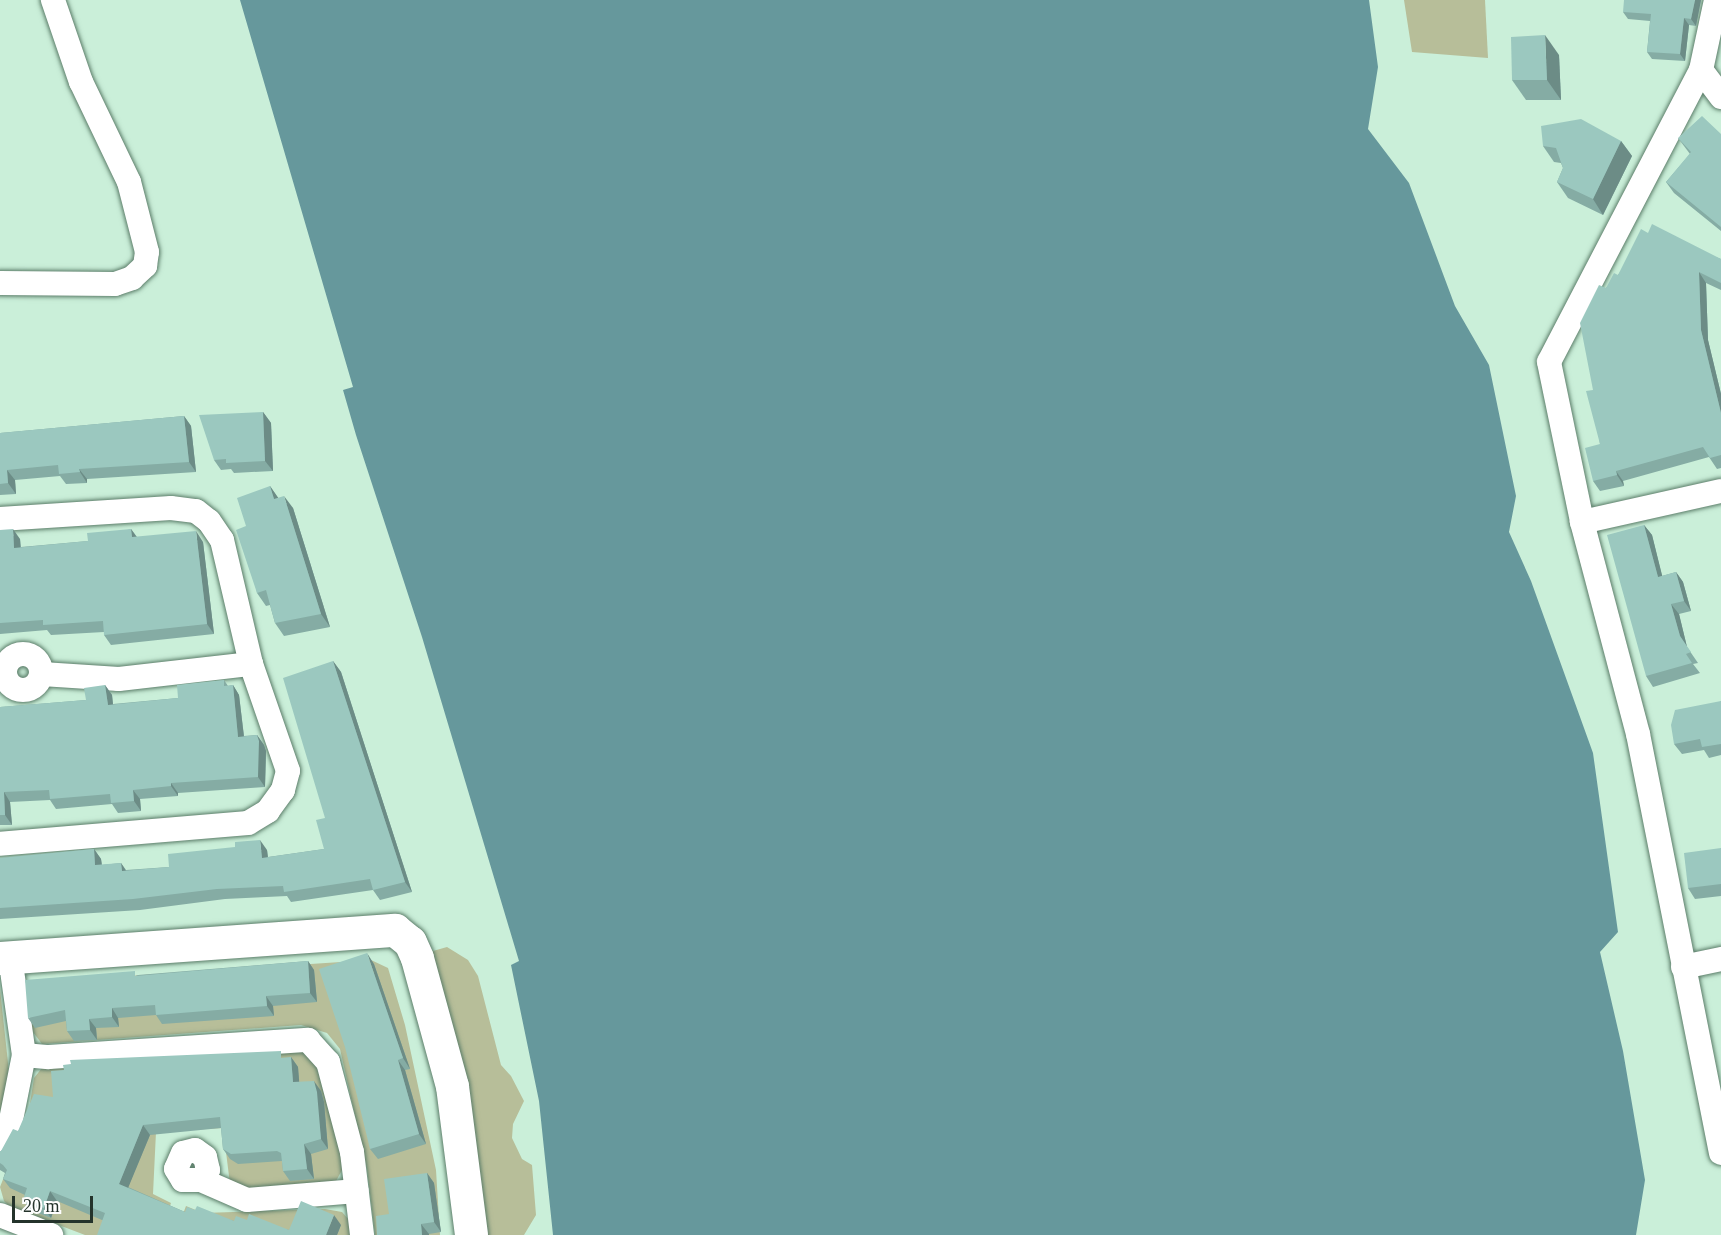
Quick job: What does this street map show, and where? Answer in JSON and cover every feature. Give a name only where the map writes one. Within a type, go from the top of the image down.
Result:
[{"type":"street","points":[[0,283],[115,284],[132,278],[145,266],[147,252],[129,182],[81,82],[53,0]]},
{"type":"street","points":[[1716,0],[1701,70],[1549,362],[1582,522],[1638,734],[1721,1153]]},
{"type":"street","points":[[1701,70],[1721,97]]},
{"type":"street","points":[[1582,522],[1721,491]]},
{"type":"street","points":[[0,519],[171,508],[196,511],[222,540],[251,664],[288,771],[284,790],[268,811],[248,823],[0,844]]},
{"type":"street","points":[[3,670],[10,685],[26,691],[39,682],[42,674],[119,680],[251,664]]},
{"type":"street","points":[[0,1149],[10,1125],[24,1055],[5,957],[395,930],[410,942],[417,958],[452,1086],[471,1235]]},
{"type":"street","points":[[1683,967],[1721,959]]},
{"type":"street","points":[[24,1055],[49,1057],[308,1040],[328,1062],[352,1152],[362,1235]]},
{"type":"street","points":[[201,1180],[247,1200],[357,1191]]},
{"type":"street","points":[[0,1215],[51,1235]]},
{"type":"green space","points":[[1404,0],[1485,0],[1488,58],[1412,52]]},
{"type":"green space","points":[[447,947],[468,960],[478,976],[501,1065],[511,1076],[524,1101],[513,1124],[512,1138],[522,1159],[532,1165],[536,1215],[524,1235],[485,1235],[465,1082],[432,958],[433,951]]},
{"type":"green space","points":[[371,960],[388,968],[405,1025],[436,1170],[440,1235],[375,1235],[367,1169],[340,1049],[327,1033],[301,1025],[42,1044],[30,1028],[24,983]]},
{"type":"green space","points":[[0,989],[9,1072],[0,1113]]},
{"type":"green space","points":[[302,1051],[315,1061],[341,1154],[342,1170],[335,1183],[246,1189],[230,1184],[223,1128],[156,1132],[153,1194],[171,1203],[160,1235],[85,1235],[9,1206],[4,1201],[0,1187],[28,1116],[34,1078],[42,1068]]},
{"type":"green space","points":[[186,1206],[203,1213],[325,1209],[342,1212],[349,1220],[350,1235],[175,1235]]},
{"type":"water","points":[[240,0],[1369,0],[1378,67],[1368,129],[1409,183],[1455,306],[1489,365],[1516,496],[1509,532],[1531,581],[1593,753],[1618,932],[1600,952],[1623,1051],[1645,1180],[1636,1235],[553,1235],[539,1101],[511,965],[519,961],[422,637],[356,435],[343,390],[353,387]]},
{"type":"building","points":[[1624,0],[1695,0],[1691,19],[1684,18],[1680,54],[1647,52],[1651,14],[1623,12]]},
{"type":"building","points":[[1545,35],[1547,80],[1512,80],[1511,37]]},
{"type":"building","points":[[1702,116],[1721,134],[1721,227],[1666,182],[1691,152],[1678,138]]},
{"type":"building","points":[[1581,119],[1621,141],[1593,199],[1557,182],[1563,168],[1556,148],[1543,146],[1541,126]]},
{"type":"building","points":[[1652,224],[1721,259],[1721,283],[1699,272],[1701,330],[1721,413],[1721,455],[1710,458],[1703,447],[1616,471],[1617,475],[1593,481],[1585,448],[1600,444],[1586,391],[1593,390],[1580,323],[1599,285],[1606,288],[1614,273],[1618,275],[1641,229],[1648,233]]},
{"type":"building","points":[[263,412],[265,461],[226,463],[226,459],[214,460],[199,415]]},
{"type":"building","points":[[184,416],[189,462],[79,469],[80,472],[59,474],[58,465],[7,470],[8,483],[0,484],[0,433]]},
{"type":"building","points":[[270,486],[274,499],[284,496],[321,614],[275,623],[266,590],[257,593],[236,530],[246,526],[237,498]]},
{"type":"building","points":[[1644,525],[1658,577],[1676,572],[1684,601],[1671,604],[1680,636],[1691,652],[1686,654],[1692,663],[1646,676],[1607,535]]},
{"type":"building","points":[[13,529],[14,548],[88,541],[87,533],[131,529],[132,537],[196,531],[207,624],[104,635],[103,621],[43,625],[43,620],[0,623],[0,530]]},
{"type":"building","points":[[333,661],[405,882],[373,890],[370,879],[284,892],[283,886],[217,889],[133,899],[0,908],[0,858],[94,849],[95,865],[121,863],[122,871],[169,867],[168,854],[235,847],[235,842],[260,840],[262,858],[324,849],[316,820],[325,818],[283,678]]},
{"type":"building","points":[[224,680],[224,686],[233,685],[238,737],[257,735],[259,741],[258,777],[171,783],[171,786],[133,790],[134,801],[111,803],[110,794],[50,799],[49,790],[4,792],[5,815],[0,815],[0,707],[86,700],[84,688],[105,685],[108,705],[178,698],[177,685]]},
{"type":"building","points":[[1721,701],[1721,744],[1702,747],[1700,739],[1674,744],[1671,725],[1675,710]]},
{"type":"building","points":[[1721,848],[1721,884],[1688,888],[1684,853]]},
{"type":"building","points":[[367,953],[403,1058],[398,1060],[419,1134],[370,1149],[345,1047],[319,969]]},
{"type":"building","points":[[308,961],[310,993],[266,996],[267,1006],[156,1015],[155,1005],[112,1008],[112,1017],[89,1019],[90,1030],[67,1031],[65,1010],[28,1018],[25,980],[135,971],[135,976]]},
{"type":"building","points":[[281,1051],[281,1058],[291,1057],[293,1082],[314,1081],[317,1092],[321,1139],[304,1144],[307,1169],[283,1171],[281,1153],[277,1151],[231,1154],[223,1149],[220,1117],[143,1125],[119,1184],[185,1212],[187,1207],[195,1210],[197,1206],[234,1221],[236,1216],[247,1220],[249,1214],[289,1230],[301,1201],[334,1215],[326,1235],[97,1235],[105,1213],[50,1191],[44,1208],[23,1200],[27,1188],[3,1179],[7,1170],[0,1163],[0,1151],[13,1129],[18,1131],[34,1094],[53,1097],[51,1071],[64,1070],[63,1065],[71,1064],[70,1060]]},
{"type":"building","points":[[427,1173],[434,1222],[421,1224],[422,1235],[377,1235],[376,1216],[389,1214],[384,1179]]}]
